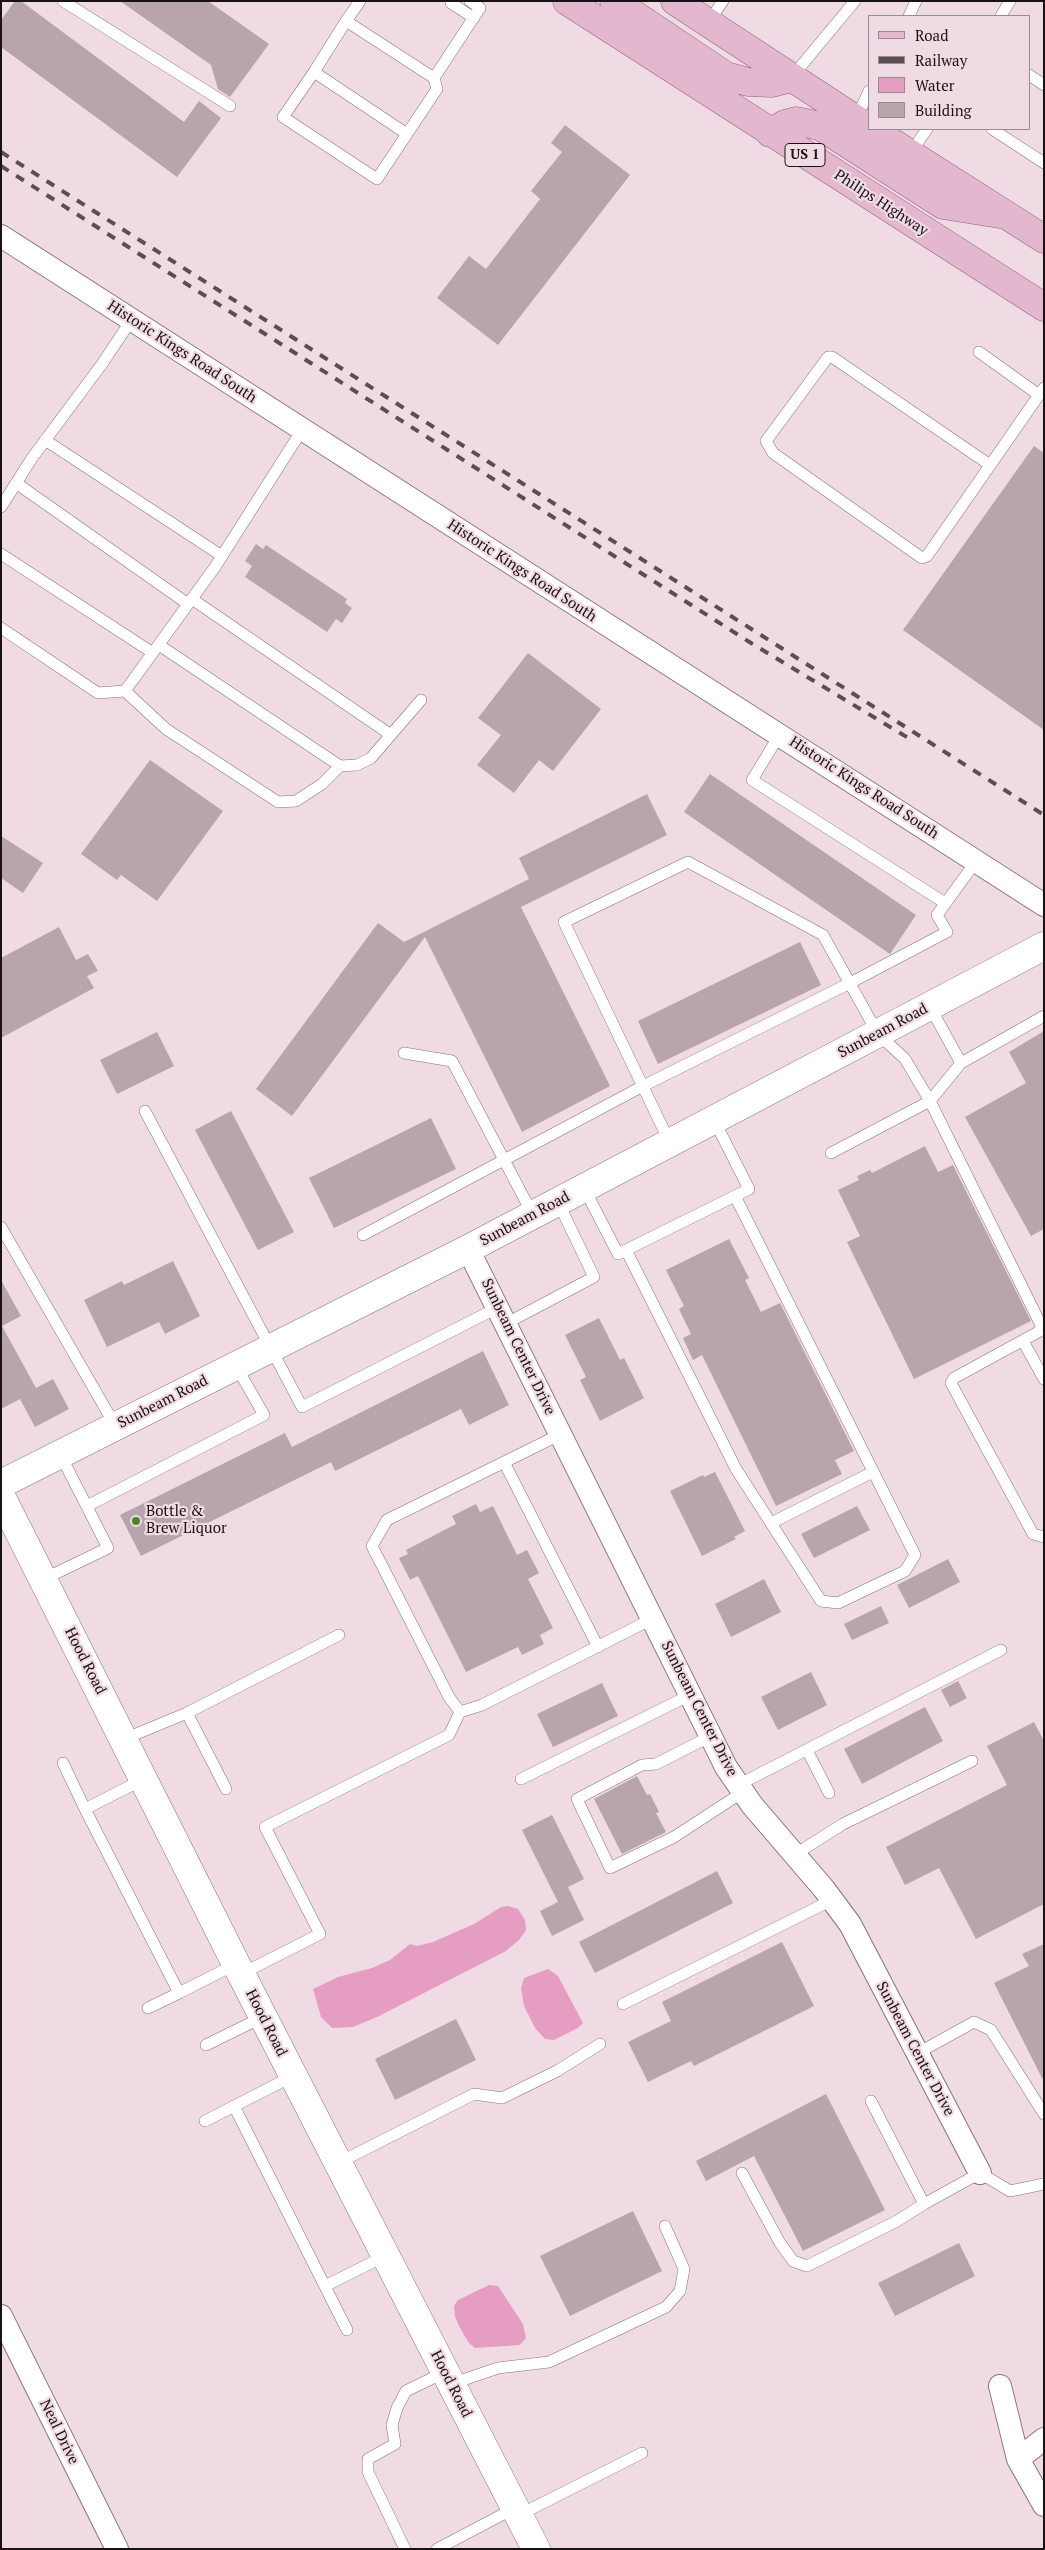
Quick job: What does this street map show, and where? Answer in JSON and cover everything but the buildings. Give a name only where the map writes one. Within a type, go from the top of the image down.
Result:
[{"type":"main road","name":"Philips Highway","points":[[567,1],[1044,308]]},
{"type":"main road","points":[[614,1],[726,76],[748,82],[772,84],[791,78]]},
{"type":"main road","points":[[675,1],[715,12],[791,78],[865,125]]},
{"type":"main road","points":[[770,132],[785,124],[796,122],[820,126],[943,205],[1006,215]]},
{"type":"main road","points":[[873,130],[1044,239]]},
{"type":"street","name":"Historic Kings Road South","points":[[1,236],[670,666],[977,860],[1044,905]]},
{"type":"street","name":"Sunbeam Road","points":[[1,1484],[468,1249],[1044,946]]},
{"type":"street","name":"Sunbeam Center Drive","points":[[468,1249],[503,1315],[560,1434],[726,1767],[741,1789],[850,1924],[916,2054],[980,2173]]},
{"type":"street","name":"Hood Road","points":[[1,1496],[238,1969],[536,2549]]},
{"type":"street","name":"Neal Drive","points":[[1,2316],[117,2549]]},
{"type":"street","points":[[1000,2386],[1018,2459],[1044,2505]]},
{"type":"street","points":[[1018,2459],[1044,2439]]},
{"type":"lane","points":[[63,1],[230,106]]},
{"type":"lane","points":[[346,22],[434,78],[437,89],[376,179],[283,117],[314,72],[346,22],[360,1]]},
{"type":"lane","points":[[434,78],[480,8],[470,1]]},
{"type":"lane","points":[[791,78],[855,1]]},
{"type":"lane","points":[[909,15],[916,1]]},
{"type":"lane","points":[[1002,15],[1010,1]]},
{"type":"lane","points":[[451,3],[474,18]]},
{"type":"lane","points":[[314,72],[407,134]]},
{"type":"lane","points":[[1030,76],[1044,85]]},
{"type":"lane","points":[[865,125],[868,100]]},
{"type":"lane","points":[[910,154],[926,130]]},
{"type":"lane","points":[[994,130],[1044,163]]},
{"type":"lane","points":[[1,507],[45,440],[102,364],[132,319]]},
{"type":"lane","points":[[979,352],[1042,391],[927,556],[922,558],[773,453],[766,441],[828,357],[832,357],[990,465]]},
{"type":"lane","points":[[125,691],[222,556],[302,430]]},
{"type":"lane","points":[[45,440],[222,556]]},
{"type":"lane","points":[[16,483],[190,602],[391,734]]},
{"type":"lane","points":[[1,554],[156,649],[340,766],[357,765],[371,758],[422,700]]},
{"type":"lane","points":[[1,628],[98,693],[125,691],[166,729],[278,802],[296,801],[322,784],[340,766]]},
{"type":"lane","points":[[780,734],[752,780],[945,903]]},
{"type":"lane","points":[[363,1235],[643,1086],[850,983],[947,932],[937,914],[977,860]]},
{"type":"lane","points":[[670,1143],[564,922],[688,862],[823,935],[878,1034],[905,1059],[930,1101],[1041,1325],[1040,1331],[954,1378],[951,1383],[1033,1534],[1044,1537]]},
{"type":"lane","points":[[930,1007],[960,1063]]},
{"type":"lane","points":[[831,1154],[930,1101],[960,1063],[1044,1016]]},
{"type":"lane","points":[[404,1053],[452,1061],[503,1162],[533,1215]]},
{"type":"lane","points":[[145,1111],[302,1407],[503,1315],[594,1277],[558,1202]]},
{"type":"lane","points":[[584,1188],[618,1254],[736,1196],[749,1189],[714,1120]]},
{"type":"lane","points":[[626,1250],[736,1469],[821,1601],[838,1603],[905,1571],[914,1555],[736,1196]]},
{"type":"lane","points":[[1,1227],[116,1426]]},
{"type":"lane","points":[[1023,1341],[1044,1379]]},
{"type":"lane","points":[[87,1506],[264,1415],[236,1366]]},
{"type":"lane","points":[[460,1712],[449,1697],[372,1546],[387,1520],[560,1434]]},
{"type":"lane","points":[[44,1579],[108,1548],[60,1454]]},
{"type":"lane","points":[[504,1462],[598,1647]]},
{"type":"lane","points":[[771,1523],[873,1472]]},
{"type":"lane","points":[[148,2008],[179,1992],[320,1934],[265,1828],[449,1734],[460,1712],[482,1705],[652,1619]]},
{"type":"lane","points":[[124,1739],[187,1713],[339,1635]]},
{"type":"lane","points":[[710,1736],[656,1764],[642,1765],[577,1799],[610,1868],[674,1837],[741,1789],[807,1750],[1001,1650]]},
{"type":"lane","points":[[521,1778],[690,1695]]},
{"type":"lane","points":[[187,1713],[226,1788]]},
{"type":"lane","points":[[807,1750],[829,1793]]},
{"type":"lane","points":[[794,1855],[842,1824],[972,1761]]},
{"type":"lane","points":[[63,1764],[179,1992]]},
{"type":"lane","points":[[85,1809],[144,1779]]},
{"type":"lane","points":[[623,2004],[832,1900]]},
{"type":"lane","points":[[206,2045],[263,2016]]},
{"type":"lane","points":[[916,2054],[974,2022],[991,2030],[1044,2114]]},
{"type":"lane","points":[[338,2163],[474,2094],[502,2098],[557,2071],[600,2044]]},
{"type":"lane","points":[[204,2120],[293,2076]]},
{"type":"lane","points":[[872,2101],[924,2204]]},
{"type":"lane","points":[[234,2106],[347,2330]]},
{"type":"lane","points":[[742,2173],[780,2243],[793,2261],[807,2266],[897,2221],[980,2173],[1010,2191],[1044,2184]]},
{"type":"lane","points":[[406,2549],[368,2472],[368,2458],[395,2444],[392,2425],[396,2408],[406,2391],[448,2378],[498,2368],[549,2362],[666,2307],[680,2291],[684,2269],[665,2226]]},
{"type":"lane","points":[[325,2286],[385,2256]]},
{"type":"lane","points":[[438,2549],[642,2453]]},
{"type":"water","points":[[508,1906],[518,1909],[525,1920],[526,1930],[519,1940],[506,1951],[377,2017],[353,2027],[332,2028],[321,2017],[313,1989],[338,1977],[372,1968],[390,1960],[410,1944],[417,1946],[433,1942],[474,1924],[501,1907]]},
{"type":"water","points":[[548,1969],[558,1976],[583,2023],[578,2028],[554,2040],[545,2039],[535,2028],[524,2006],[521,1988],[524,1978]]},
{"type":"water","points":[[489,2285],[498,2286],[523,2324],[526,2338],[520,2345],[475,2348],[469,2343],[460,2328],[455,2317],[454,2306],[458,2300]]},
{"type":"railway","points":[[1,152],[1044,815]]},
{"type":"railway","points":[[1,166],[751,643],[910,739]]},
{"type":"place","name":"Bottle & Brew Liquor","points":[[136,1521]]}]
